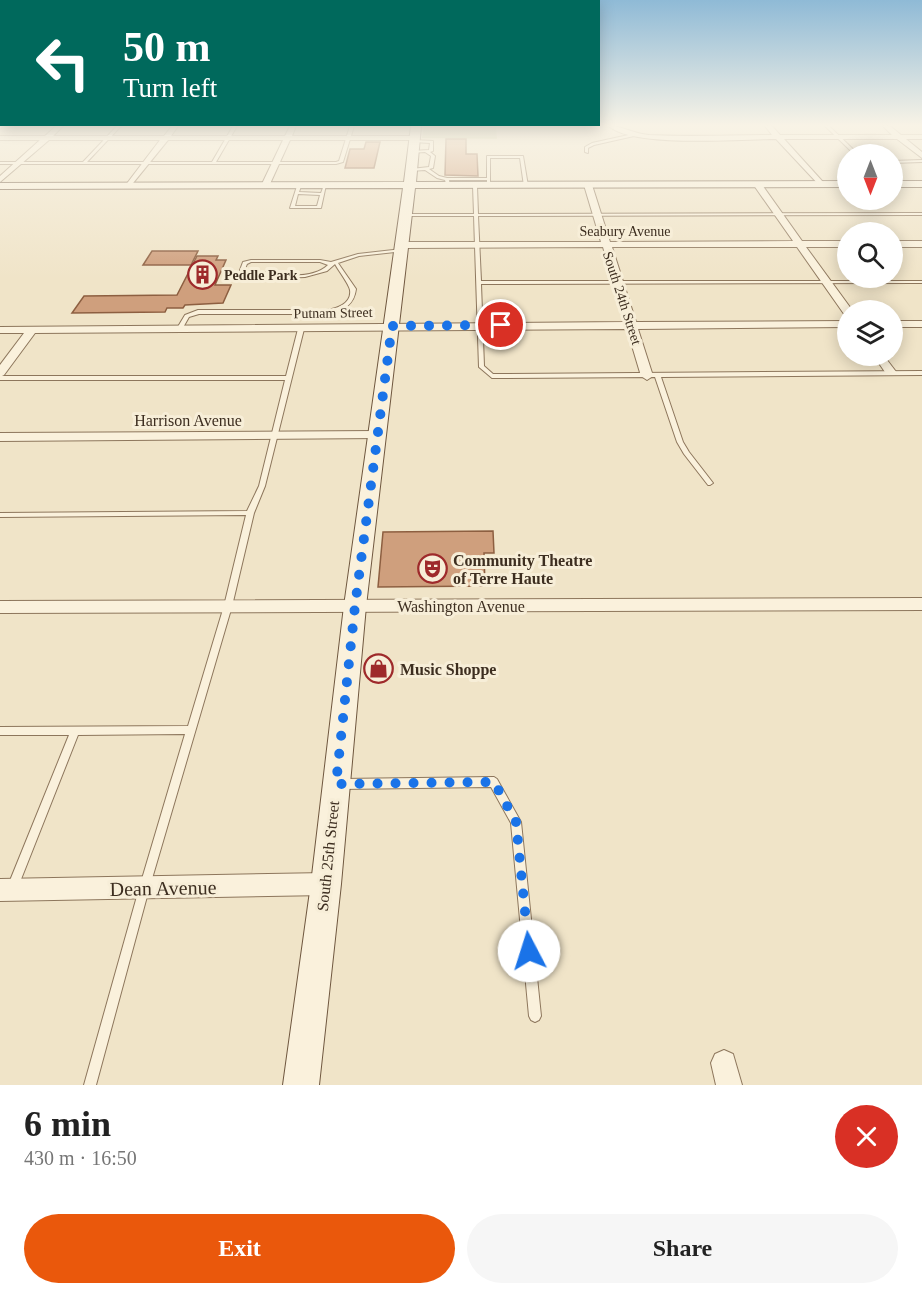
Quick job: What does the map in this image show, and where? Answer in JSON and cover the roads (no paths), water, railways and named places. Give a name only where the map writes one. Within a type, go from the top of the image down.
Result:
[{"type":"street","points":[[129,186],[136,177]]},
{"type":"street","points":[[266,186],[270,177]]},
{"type":"street","points":[[813,177],[820,184]]},
{"type":"street","points":[[0,186],[266,186],[324,190],[410,178],[475,186],[489,182],[526,186],[837,184]]},
{"type":"street","name":"South 25th Street","points":[[301,1085],[326,884],[355,606],[410,178]]},
{"type":"street","points":[[758,184],[840,300]]},
{"type":"street","points":[[903,184],[922,184]]},
{"type":"street","name":"South 24th Street","points":[[588,185],[630,324],[653,376]]},
{"type":"street","name":"Seabury Avenue","points":[[402,248],[477,245],[837,244]]},
{"type":"street","points":[[903,244],[922,244]]},
{"type":"street","name":"Putnam Street","points":[[0,330],[837,324]]},
{"type":"street","points":[[903,324],[922,324]]},
{"type":"street","points":[[0,376],[32,330]]},
{"type":"street","points":[[886,366],[891,373]]},
{"type":"street","name":"Harrison Avenue","points":[[0,437],[376,435]]},
{"type":"street","name":"Washington Avenue","points":[[0,607],[922,604]]},
{"type":"street","name":"Dean Avenue","points":[[6,890],[326,884]]},
{"type":"lane","points":[[436,177],[448,182],[489,182],[489,177]]},
{"type":"lane","points":[[525,177],[526,186]]},
{"type":"lane","points":[[475,186],[482,366],[492,376],[922,373]]},
{"type":"lane","points":[[298,190],[292,207],[319,207],[324,190]]},
{"type":"lane","points":[[406,215],[922,214]]},
{"type":"lane","points":[[179,330],[187,316],[198,312],[326,312],[341,309],[353,293],[353,289],[333,263],[251,261],[245,263],[242,270],[294,277],[321,272],[333,263],[364,254],[402,248]]},
{"type":"lane","points":[[478,283],[922,282]]},
{"type":"lane","points":[[90,1085],[144,889],[228,606],[250,513],[262,486],[301,329]]},
{"type":"lane","points":[[0,376],[289,378]]},
{"type":"lane","points":[[653,376],[680,442],[710,483]]},
{"type":"lane","points":[[0,515],[250,513]]},
{"type":"lane","points":[[0,730],[191,730]]},
{"type":"lane","points":[[6,890],[75,731]]},
{"type":"lane","points":[[336,784],[494,782],[516,822],[535,1016]]},
{"type":"place","name":"Peddle Park","points":[[203,275]]},
{"type":"place","name":"Community Theatre of Terre Haute","points":[[432,569]]},
{"type":"place","name":"Music Shoppe","points":[[379,669]]}]
